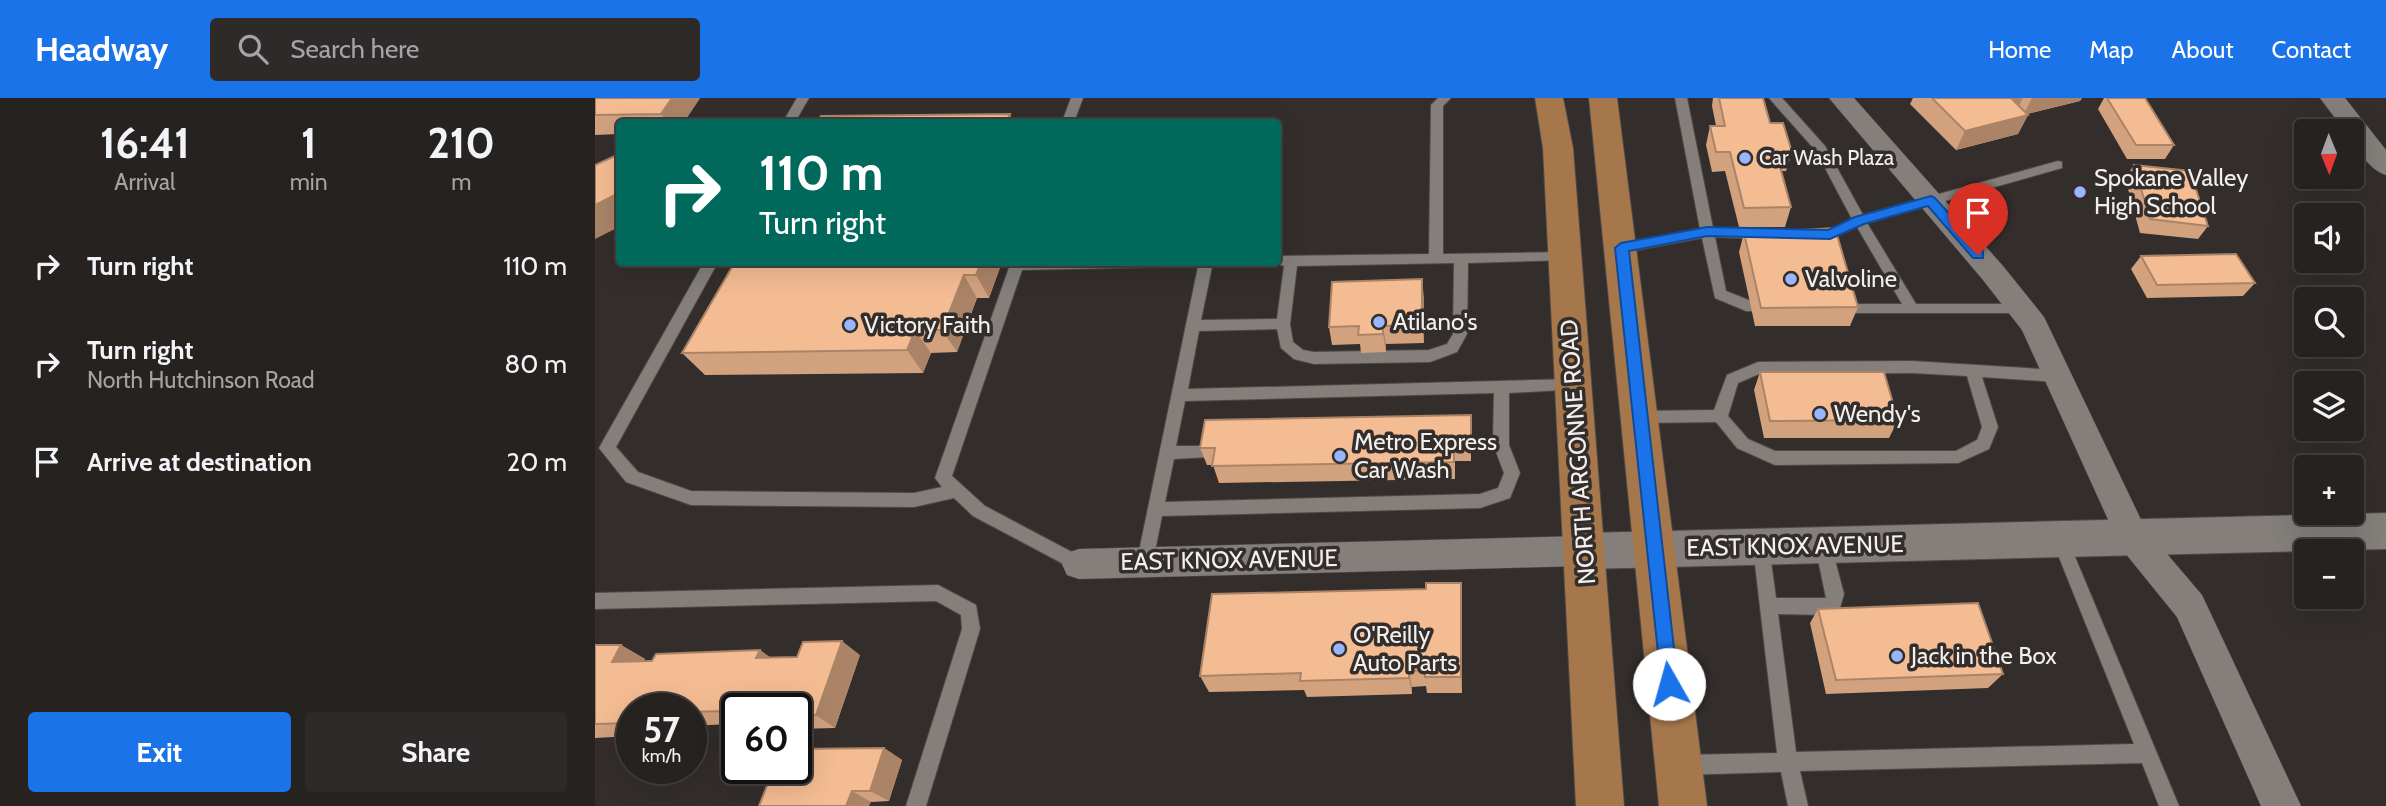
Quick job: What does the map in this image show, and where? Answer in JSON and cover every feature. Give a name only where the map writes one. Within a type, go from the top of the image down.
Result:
[{"type":"main road","name":"NORTH ARGONNE ROAD","points":[[1549,98],[1558,148],[1600,806]]},
{"type":"main road","points":[[1574,98],[1583,116],[1594,188],[1620,236]]},
{"type":"main road","points":[[1603,98],[1683,806]]},
{"type":"street","points":[[1841,98],[2024,309],[2034,325],[2133,538],[2190,606],[2281,806]]},
{"type":"street","points":[[2332,98],[2386,167]]},
{"type":"street","name":"EAST KNOX AVENUE","points":[[1079,564],[2386,531]]},
{"type":"lane","points":[[791,119],[803,98]]},
{"type":"lane","points":[[1069,119],[1077,98]]},
{"type":"lane","points":[[1436,259],[1437,105],[1445,98]]},
{"type":"lane","points":[[1681,98],[1720,294],[1751,307]]},
{"type":"lane","points":[[1775,98],[1821,149],[1912,309]]},
{"type":"lane","points":[[1806,235],[1830,234],[1860,220],[2058,165]]},
{"type":"lane","points":[[1620,236],[1707,232],[1782,235]]},
{"type":"lane","points":[[1461,258],[1460,334],[1452,348],[1430,356],[1314,358],[1299,355],[1286,344],[1283,324],[1284,261],[1461,258],[1565,257]]},
{"type":"lane","points":[[709,266],[607,448],[632,477],[691,498],[914,500],[957,491]]},
{"type":"lane","points":[[1016,266],[943,478],[979,512],[1079,564]]},
{"type":"lane","points":[[1145,561],[1205,266]]},
{"type":"lane","points":[[1846,309],[2024,309]]},
{"type":"lane","points":[[1193,326],[1283,324]]},
{"type":"lane","points":[[1973,371],[1990,427],[1983,444],[1958,457],[1775,458],[1750,450],[1730,435],[1720,416],[1732,379],[1758,368],[1912,367],[2057,376]]},
{"type":"lane","points":[[1179,395],[1574,385]]},
{"type":"lane","points":[[1156,509],[1480,501],[1504,493],[1512,473],[1501,445],[1501,388]]},
{"type":"lane","points":[[1639,417],[1720,416]]},
{"type":"lane","points":[[1471,446],[1501,445]]},
{"type":"lane","points":[[1167,453],[1209,452]]},
{"type":"lane","points":[[2060,540],[2169,806]]},
{"type":"lane","points":[[1769,606],[1826,607],[1834,602],[1835,594],[1823,545]]},
{"type":"lane","points":[[1761,547],[1788,762],[1798,806]]},
{"type":"lane","points":[[595,601],[938,593],[970,611],[971,629],[916,806]]},
{"type":"lane","points":[[1678,765],[2147,753]]},
{"type":"building","points":[[595,98],[672,98],[661,114],[595,115]]},
{"type":"building","name":"Car Wash Plaza","points":[[1719,98],[1763,98],[1770,123],[1783,123],[1792,152],[1776,152],[1791,207],[1744,208],[1730,152],[1716,152],[1710,126],[1725,126]]},
{"type":"building","points":[[1932,98],[2011,98],[2028,115],[1965,131]]},
{"type":"building","points":[[2107,98],[2145,98],[2174,145],[2136,145]]},
{"type":"building","points":[[1010,114],[1008,119],[819,119],[821,116]]},
{"type":"building","points":[[616,155],[616,194],[595,205],[595,165]]},
{"type":"building","points":[[2134,165],[2190,171],[2208,226],[2150,219]]},
{"type":"building","name":"Valvoline","points":[[1835,228],[1858,307],[1761,308],[1744,233]]},
{"type":"building","points":[[2236,254],[2255,283],[2157,285],[2141,256]]},
{"type":"building","name":"Victory Faith","points":[[733,266],[979,266],[976,275],[964,275],[942,330],[915,330],[907,350],[682,353]]},
{"type":"building","points":[[1422,279],[1422,325],[1383,326],[1383,334],[1358,335],[1359,326],[1329,327],[1332,282]]},
{"type":"building","points":[[1760,372],[1884,372],[1898,420],[1770,421]]},
{"type":"building","points":[[1471,415],[1471,444],[1454,444],[1454,462],[1212,466],[1215,448],[1200,448],[1205,420]]},
{"type":"building","name":"O'Reilly Auto Parts","points":[[1426,583],[1461,583],[1461,677],[1425,677],[1425,670],[1409,671],[1409,678],[1300,681],[1301,673],[1200,676],[1212,594],[1426,589]]},
{"type":"building","name":"Jack in the Box","points":[[1978,603],[2003,674],[1836,680],[1818,609]]},
{"type":"building","points":[[842,641],[816,715],[812,715],[812,693],[721,693],[721,711],[707,712],[707,693],[616,693],[616,723],[595,724],[595,645],[621,645],[612,662],[652,661],[656,654],[760,650],[756,658],[797,657],[803,642]]},
{"type":"building","points":[[884,748],[870,791],[852,791],[846,806],[759,806],[768,784],[812,784],[812,749]]},
{"type":"place","name":"Car Wash Plaza","points":[[1745,158]]},
{"type":"place","name":"Spokane Valley High School","points":[[2080,192]]},
{"type":"place","name":"Valvoline","points":[[1791,279]]},
{"type":"place","name":"Atilano's","points":[[1379,322]]},
{"type":"place","name":"Victory Faith","points":[[850,325]]},
{"type":"place","name":"Wendy's","points":[[1820,414]]},
{"type":"place","name":"Metro Express Car Wash","points":[[1340,456]]},
{"type":"place","name":"O'Reilly Auto Parts","points":[[1339,649]]},
{"type":"place","name":"Jack in the Box","points":[[1897,656]]},
{"type":"route","points":[[1669,684],[1621,248],[1707,232],[1830,234],[1860,220],[1931,201],[1978,255]]}]
